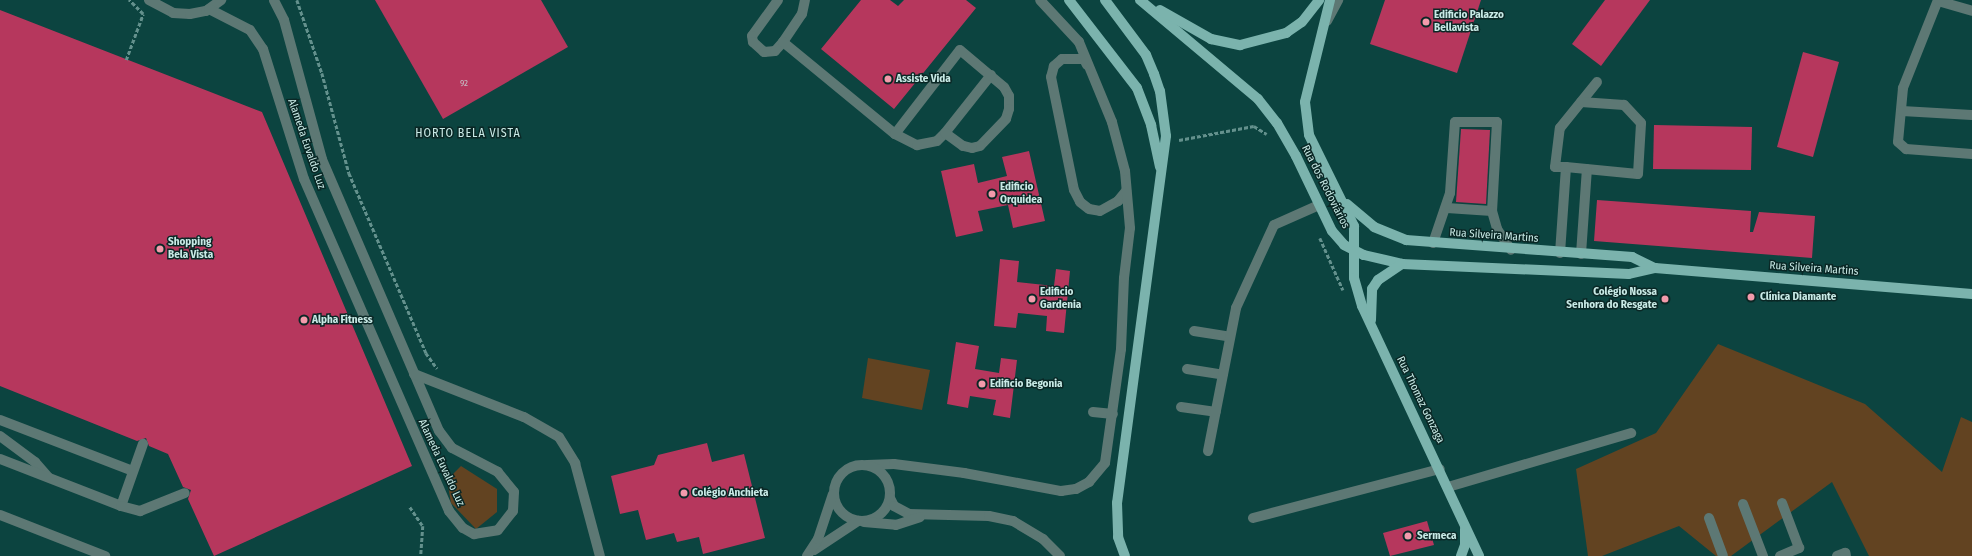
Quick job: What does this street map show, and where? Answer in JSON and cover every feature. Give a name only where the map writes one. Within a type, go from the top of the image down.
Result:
[{"type":"main road","points":[[1069,0],[1137,88],[1151,125],[1162,178]]},
{"type":"main road","points":[[1105,0],[1146,55],[1160,90],[1166,136],[1162,178],[1117,503],[1118,537],[1125,556]]},
{"type":"main road","points":[[1142,0],[1211,39],[1240,46],[1286,33],[1302,22],[1319,0]]},
{"type":"main road","name":"Rua dos Rodoviários","points":[[1142,0],[1258,99],[1277,123],[1319,205],[1338,238],[1354,250]]},
{"type":"main road","name":"Rua dos Rodoviários","points":[[1330,0],[1309,86],[1305,118],[1316,151],[1343,199],[1354,226],[1354,250]]},
{"type":"main road","name":"Rua Silveira Martins","points":[[1343,199],[1374,227],[1406,240],[1511,250],[1632,257],[1655,268]]},
{"type":"main road","name":"Rua Silveira Martins","points":[[1354,250],[1402,264],[1629,274],[1655,268],[1972,294]]},
{"type":"main road","name":"Rua Thomaz Gonzaga","points":[[1354,250],[1357,293],[1448,486],[1479,556]]},
{"type":"main road","points":[[1374,331],[1370,312],[1372,289],[1378,280],[1402,264]]},
{"type":"main road","points":[[1461,556],[1466,545],[1465,527]]},
{"type":"street","points":[[149,0],[173,13],[190,14],[209,9],[221,0]]},
{"type":"street","name":"Alameda Euvaldo Luz","points":[[209,9],[250,30],[263,49],[304,179],[449,511],[463,528],[474,534],[498,530],[513,511],[514,492],[498,472],[452,448],[439,432],[322,159],[284,20],[274,0]]},
{"type":"street","points":[[281,0],[284,20]]},
{"type":"street","points":[[778,0],[752,36],[753,42],[764,52],[775,50],[783,42],[802,14],[805,0]]},
{"type":"street","points":[[808,555],[818,539],[840,474],[853,466],[894,464],[970,474],[1061,491],[1076,489],[1089,482],[1105,463],[1122,349],[1124,278],[1130,228],[1126,191],[1118,142],[1079,42],[1040,0]]},
{"type":"street","points":[[1324,26],[1338,0]]},
{"type":"street","points":[[1972,10],[1938,0],[1903,88],[1902,111],[1898,136],[1902,147],[1972,154]]},
{"type":"street","points":[[783,42],[895,134],[917,145],[933,142],[945,133],[990,75]]},
{"type":"street","points":[[895,134],[960,50],[1004,87],[1009,96],[1006,119],[988,141],[972,148],[945,133]]},
{"type":"street","points":[[1093,76],[1084,59],[1073,57],[1062,59],[1054,66],[1051,77],[1074,190],[1080,202],[1089,209],[1100,210],[1118,201],[1126,191]]},
{"type":"street","points":[[1581,102],[1624,105],[1641,123],[1638,174],[1555,167],[1557,138],[1560,128],[1597,82]]},
{"type":"street","points":[[1902,111],[1972,115]]},
{"type":"street","points":[[1433,243],[1448,208],[1455,122],[1497,122],[1492,211],[1497,229],[1511,250]]},
{"type":"street","points":[[1560,253],[1566,168]]},
{"type":"street","points":[[1581,254],[1587,169]]},
{"type":"street","points":[[1208,451],[1236,308],[1274,225],[1319,205]]},
{"type":"street","points":[[1448,208],[1492,211]]},
{"type":"street","points":[[1194,331],[1230,337]]},
{"type":"street","points":[[1187,370],[1223,375]]},
{"type":"street","points":[[414,374],[524,417],[559,437],[575,463],[600,556]]},
{"type":"street","points":[[1181,407],[1216,412]]},
{"type":"street","points":[[1093,412],[1113,414]]},
{"type":"street","points":[[0,420],[133,471]]},
{"type":"street","points":[[1448,486],[1631,433]]},
{"type":"street","points":[[0,436],[35,462],[48,477]]},
{"type":"street","points":[[121,506],[143,444]]},
{"type":"street","points":[[0,459],[121,506],[140,511],[185,493]]},
{"type":"street","points":[[867,465],[885,477],[890,498],[902,511],[922,516],[989,516],[1013,521],[1043,539],[1060,556]]},
{"type":"street","points":[[1253,518],[1440,469]]},
{"type":"street","points":[[834,493],[839,509],[860,521],[896,525],[922,516]]},
{"type":"street","points":[[808,555],[860,521],[877,517],[890,498]]},
{"type":"street","points":[[1780,556],[1799,548],[1782,503]]},
{"type":"street","points":[[1744,504],[1763,556]]},
{"type":"street","points":[[0,515],[105,556]]},
{"type":"street","points":[[1709,518],[1723,556]]},
{"type":"street","points":[[1837,556],[1845,553],[1846,556]]},
{"type":"path","points":[[126,60],[143,14],[129,0]]},
{"type":"path","points":[[297,0],[322,73],[349,173],[426,353],[442,373]]},
{"type":"path","points":[[1178,135],[1179,141],[1254,126],[1264,130],[1271,138]]},
{"type":"path","points":[[1317,232],[1340,283]]},
{"type":"path","points":[[410,507],[423,526],[421,556]]},
{"type":"shaded area","points":[[1718,344],[1865,404],[1942,472],[1961,417],[1972,422],[1972,556],[1869,556],[1832,482],[1731,556],[1716,556],[1679,526],[1602,556],[1588,556],[1576,469],[1656,433]]},
{"type":"shaded area","points":[[868,358],[930,370],[922,410],[862,398]]},
{"type":"shaded area","points":[[461,466],[497,489],[497,512],[476,529],[451,503],[447,480]]},
{"type":"building","points":[[375,0],[541,0],[568,47],[443,119]]},
{"type":"building","name":"Assiste Vida","points":[[861,0],[890,0],[898,6],[904,0],[966,0],[976,8],[894,109],[821,49]]},
{"type":"building","name":"Edificio Palazzo Bellavista","points":[[1385,0],[1481,0],[1457,73],[1370,44]]},
{"type":"building","points":[[1605,0],[1650,0],[1601,66],[1572,44]]},
{"type":"building","name":"Shopping Bela Vista","points":[[0,10],[262,112],[412,466],[214,556],[188,499],[191,490],[183,487],[168,454],[149,446],[146,438],[137,441],[0,386]]},
{"type":"building","points":[[1803,52],[1839,62],[1813,157],[1777,147]]},
{"type":"building","points":[[1654,125],[1752,127],[1751,170],[1653,169]]},
{"type":"building","points":[[1461,129],[1490,130],[1486,204],[1456,202]]},
{"type":"building","name":"Edificio Orquidea","points":[[1029,151],[1045,221],[1013,228],[1008,205],[978,211],[983,231],[956,237],[941,171],[974,164],[978,183],[1007,176],[1002,157]]},
{"type":"building","points":[[1597,200],[1751,211],[1750,232],[1753,232],[1759,212],[1815,216],[1812,258],[1594,241]]},
{"type":"building","name":"Edificio Gardenia","points":[[1000,259],[1019,261],[1017,282],[1054,286],[1056,269],[1070,271],[1064,333],[1046,331],[1047,316],[1018,313],[1016,328],[994,326]]},
{"type":"building","name":"Edificio Begonia","points":[[956,342],[979,346],[975,369],[999,373],[1001,358],[1017,360],[1010,418],[993,415],[996,400],[970,396],[968,408],[947,404]]},
{"type":"building","name":"Colégio Anchieta","points":[[707,443],[712,462],[744,454],[765,538],[703,554],[699,537],[677,542],[674,533],[646,540],[638,510],[620,514],[611,476],[654,465],[658,455]]},
{"type":"building","name":"Sermeca","points":[[1427,521],[1434,545],[1390,556],[1383,533]]},
{"type":"place","name":"Edificio Palazzo Bellavista","points":[[1426,22]]},
{"type":"place","name":"Assiste Vida","points":[[888,79]]},
{"type":"place","name":"Edificio Orquidea","points":[[992,194]]},
{"type":"place","name":"Shopping Bela Vista","points":[[160,249]]},
{"type":"place","name":"Clínica Diamante","points":[[1751,297]]},
{"type":"place","name":"Edificio Gardenia","points":[[1032,299]]},
{"type":"place","name":"Colégio Nossa Senhora do Resgate","points":[[1665,299]]},
{"type":"place","name":"Alpha Fitness","points":[[304,320]]},
{"type":"place","name":"Edificio Begonia","points":[[982,384]]},
{"type":"place","name":"Colégio Anchieta","points":[[684,493]]},
{"type":"place","name":"Sermeca","points":[[1408,536]]},
{"type":"district","name":"HORTO BELA VISTA","points":[[468,134]]}]
